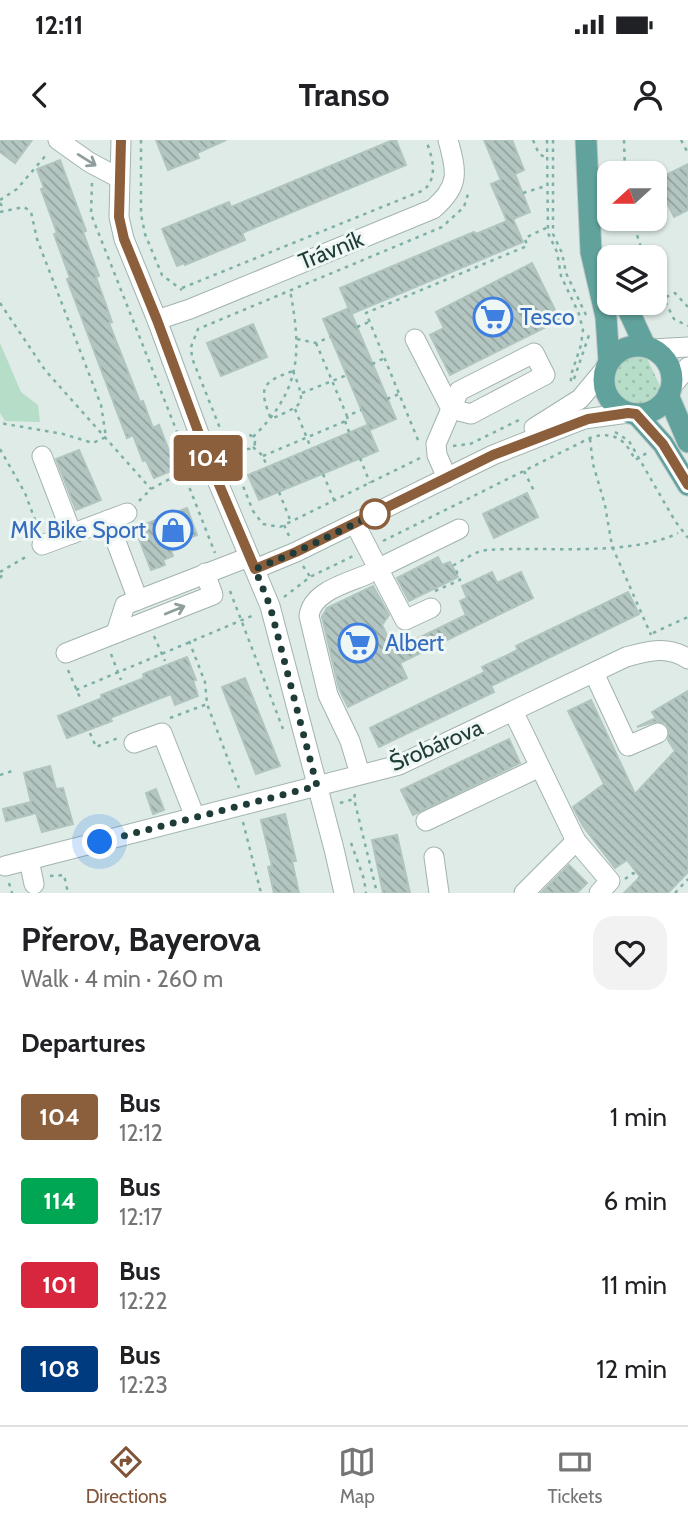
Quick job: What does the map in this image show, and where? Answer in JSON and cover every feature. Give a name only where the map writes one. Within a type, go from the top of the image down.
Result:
[{"type":"main road","points":[[586,140],[592,252],[606,317],[607,365],[604,385],[608,397],[616,406],[632,413],[663,444],[688,485]]},
{"type":"main road","points":[[587,175],[594,217],[603,245]]},
{"type":"main road","points":[[631,315],[649,348],[668,364],[672,379],[670,391],[688,442]]},
{"type":"main road","points":[[607,365],[625,348],[649,348]]},
{"type":"main road","points":[[632,413],[655,409],[670,391]]},
{"type":"street","points":[[121,140],[119,217],[124,239],[209,461],[270,606],[344,893]]},
{"type":"street","name":"Trávník","points":[[157,320],[190,309],[433,209],[449,196],[455,177],[448,140]]},
{"type":"street","points":[[56,143],[118,178]]},
{"type":"street","points":[[415,339],[451,410],[436,444],[437,455],[447,478]]},
{"type":"street","points":[[649,348],[688,347]]},
{"type":"street","points":[[493,455],[580,399],[607,365]]},
{"type":"street","points":[[670,391],[688,367]]},
{"type":"street","points":[[116,633],[125,605],[213,571],[296,552],[493,455],[584,419],[632,413]]},
{"type":"street","points":[[42,456],[72,534]]},
{"type":"street","points":[[42,545],[127,513]]},
{"type":"street","points":[[108,520],[138,600]]},
{"type":"street","points":[[355,524],[372,571],[405,620],[433,600]]},
{"type":"street","points":[[360,774],[349,741],[328,695],[309,617],[313,604],[320,596],[458,528]]},
{"type":"street","points":[[67,661],[116,633],[213,595],[213,571]]},
{"type":"street","name":"Šrobárova","points":[[5,866],[32,874],[240,800],[317,786],[399,765],[626,657],[656,649],[679,652],[688,659]]},
{"type":"street","points":[[594,673],[628,746],[658,733]]},
{"type":"street","points":[[513,711],[576,841],[610,881],[599,893]]},
{"type":"street","points":[[134,743],[162,733],[195,817]]},
{"type":"street","points":[[426,821],[540,767]]},
{"type":"street","points":[[524,893],[576,841]]},
{"type":"street","points":[[434,857],[439,893]]},
{"type":"path","points":[[141,140],[141,214],[145,234],[165,279],[182,288],[424,190],[431,183],[433,175],[432,159],[426,140]]},
{"type":"path","points":[[533,140],[540,155],[547,158]]},
{"type":"path","points":[[547,140],[549,237],[557,252],[561,276],[586,324]]},
{"type":"path","points":[[553,140],[553,236],[562,253],[566,273],[586,324],[588,339],[575,376],[574,389]]},
{"type":"path","points":[[624,140],[625,161]]},
{"type":"path","points":[[681,140],[688,153]]},
{"type":"path","points":[[56,143],[17,189],[0,201],[2,210],[24,207],[31,212],[37,239],[101,405],[106,437]]},
{"type":"path","points":[[89,162],[92,175],[91,214],[181,442],[188,484],[213,571],[242,619],[288,740]]},
{"type":"path","points":[[523,193],[548,186]]},
{"type":"path","points":[[420,443],[366,313],[527,246],[525,238],[548,227]]},
{"type":"path","points":[[253,437],[271,419],[287,396],[297,339],[290,290]]},
{"type":"path","points":[[667,297],[675,293],[688,307]]},
{"type":"path","points":[[0,303],[45,370],[151,489]]},
{"type":"path","points":[[667,305],[674,319],[688,326]]},
{"type":"path","points":[[356,327],[369,322]]},
{"type":"path","points":[[198,329],[193,336],[191,352],[257,518],[268,526],[277,527],[291,522],[424,456]]},
{"type":"path","points":[[297,339],[316,343],[330,337]]},
{"type":"path","points":[[262,456],[348,420],[316,343]]},
{"type":"path","points":[[372,364],[385,359]]},
{"type":"path","points":[[271,419],[295,408],[301,401],[302,393],[293,371]]},
{"type":"path","points":[[271,419],[264,401],[264,389],[271,379],[293,371]]},
{"type":"path","points":[[302,393],[346,375]]},
{"type":"path","points":[[387,399],[399,394]]},
{"type":"path","points":[[295,408],[312,448]]},
{"type":"path","points":[[346,416],[361,410]]},
{"type":"path","points":[[451,446],[470,444],[521,419]]},
{"type":"path","points":[[345,421],[349,432]]},
{"type":"path","points":[[0,423],[63,434],[93,443],[106,437]]},
{"type":"path","points":[[595,430],[620,434],[629,441],[688,538]]},
{"type":"path","points":[[242,447],[242,438],[246,435],[253,437]]},
{"type":"path","points":[[374,545],[590,438],[601,435],[617,437],[625,443],[635,460],[640,457]]},
{"type":"path","points":[[253,437],[253,447]]},
{"type":"path","points":[[590,438],[593,464],[605,505],[612,546],[655,643]]},
{"type":"path","points":[[230,452],[242,447],[253,447]]},
{"type":"path","points":[[253,447],[262,456],[267,467]]},
{"type":"path","points":[[0,449],[25,493],[42,545],[0,572]]},
{"type":"path","points":[[360,458],[370,483]]},
{"type":"path","points":[[127,513],[151,489],[194,466]]},
{"type":"path","points":[[524,471],[535,493]]},
{"type":"path","points":[[323,474],[334,500]]},
{"type":"path","points":[[279,492],[291,522]]},
{"type":"path","points":[[284,525],[290,539]]},
{"type":"path","points":[[433,600],[460,579],[453,565],[486,549],[612,546],[656,541],[678,533]]},
{"type":"path","points":[[282,599],[311,579],[362,552]]},
{"type":"path","points":[[303,566],[311,579]]},
{"type":"path","points":[[0,578],[7,568]]},
{"type":"path","points":[[76,690],[259,613]]},
{"type":"path","points":[[641,639],[688,617]]},
{"type":"path","points":[[154,636],[165,661]]},
{"type":"path","points":[[189,641],[205,682],[206,705],[240,800],[261,893]]},
{"type":"path","points":[[110,653],[121,680]]},
{"type":"path","points":[[67,661],[80,700]]},
{"type":"path","points":[[0,775],[12,771]]},
{"type":"path","points":[[360,774],[354,799],[377,893]]},
{"type":"path","points":[[336,810],[342,802],[354,799]]},
{"type":"path","points":[[349,838],[362,871],[366,893]]},
{"type":"path","points":[[32,874],[64,875],[68,893]]},
{"type":"path","points":[[675,893],[688,879]]},
{"type":"green space","points":[[0,343],[21,392],[38,405],[40,422],[5,421],[0,413]]},
{"type":"green space","points":[[638,353],[645,354],[660,386],[653,398],[636,404],[627,401],[620,394],[616,385],[616,374],[621,362]]},
{"type":"building","points":[[0,140],[32,140],[15,163],[0,152]]},
{"type":"building","points":[[156,140],[226,140],[197,153],[199,158],[168,170]]},
{"type":"building","points":[[396,140],[406,165],[242,233],[245,240],[177,266],[162,229],[229,202],[231,207]]},
{"type":"building","points":[[484,140],[512,140],[524,170],[515,174],[530,212],[513,219],[523,242],[351,314],[340,288],[507,221],[491,184],[501,180]]},
{"type":"building","points":[[60,160],[86,231],[83,232],[112,322],[109,323],[140,402],[143,401],[153,428],[159,425],[176,469],[154,478],[146,460],[143,461],[133,435],[127,438],[67,279],[70,278],[54,234],[57,233],[41,189],[44,188],[37,169]]},
{"type":"building","points":[[688,164],[688,210],[674,217],[667,203],[667,174]]},
{"type":"building","points":[[532,263],[560,320],[450,375],[430,335],[444,328],[436,312]]},
{"type":"building","points":[[349,308],[396,419],[370,430],[323,319]]},
{"type":"building","points":[[253,324],[267,357],[221,376],[207,343]]},
{"type":"building","points":[[367,425],[378,451],[259,500],[248,475]]},
{"type":"building","points":[[79,450],[101,500],[76,510],[56,459]]},
{"type":"building","points":[[527,493],[538,517],[494,538],[483,514]]},
{"type":"building","points":[[187,508],[197,535],[179,542],[181,547],[171,551],[173,556],[163,560],[165,565],[151,570],[135,528]]},
{"type":"building","points":[[438,557],[442,565],[450,562],[458,577],[409,601],[397,578]]},
{"type":"building","points":[[492,572],[497,583],[521,572],[533,598],[400,663],[407,678],[348,707],[339,689],[322,617],[327,608],[373,586],[389,615],[382,625],[394,650],[466,615],[460,601],[467,598],[462,586]]},
{"type":"building","points":[[628,592],[639,614],[491,686],[494,692],[379,747],[370,728],[485,672],[482,667],[518,650],[516,646]]},
{"type":"building","points":[[187,657],[196,680],[193,681],[198,696],[175,705],[171,694],[67,738],[58,716],[144,678],[143,674]]},
{"type":"building","points":[[245,678],[280,766],[256,774],[222,687]]},
{"type":"building","points":[[688,691],[688,872],[668,893],[624,893],[640,877],[627,860],[615,868],[583,826],[573,807],[604,784],[568,711],[591,700],[635,794],[675,751],[668,740],[669,729],[665,723],[654,722],[637,727],[656,718],[652,712]]},
{"type":"building","points":[[509,739],[520,763],[413,815],[401,790]]},
{"type":"building","points":[[50,766],[56,789],[63,788],[73,824],[42,832],[36,813],[6,821],[3,809],[31,802],[24,773]]},
{"type":"building","points":[[156,789],[164,810],[153,814],[146,793]]},
{"type":"building","points":[[285,814],[296,861],[292,861],[299,893],[274,893],[268,867],[272,866],[261,820]]},
{"type":"building","points":[[397,835],[410,893],[383,893],[372,840]]},
{"type":"building","points":[[569,865],[587,883],[577,893],[541,893]]},
{"type":"bus line","name":"104","points":[[121,140],[119,217],[124,239],[209,461],[255,569],[296,552],[493,455],[588,419],[636,414],[663,444],[688,485]]},
{"type":"place","name":"Tesco","points":[[493,317]]},
{"type":"place","name":"MK Bike Sport","points":[[173,530]]},
{"type":"place","name":"Albert","points":[[358,643]]},
{"type":"route","points":[[100,842],[317,786],[270,606],[255,569],[375,514]]}]
